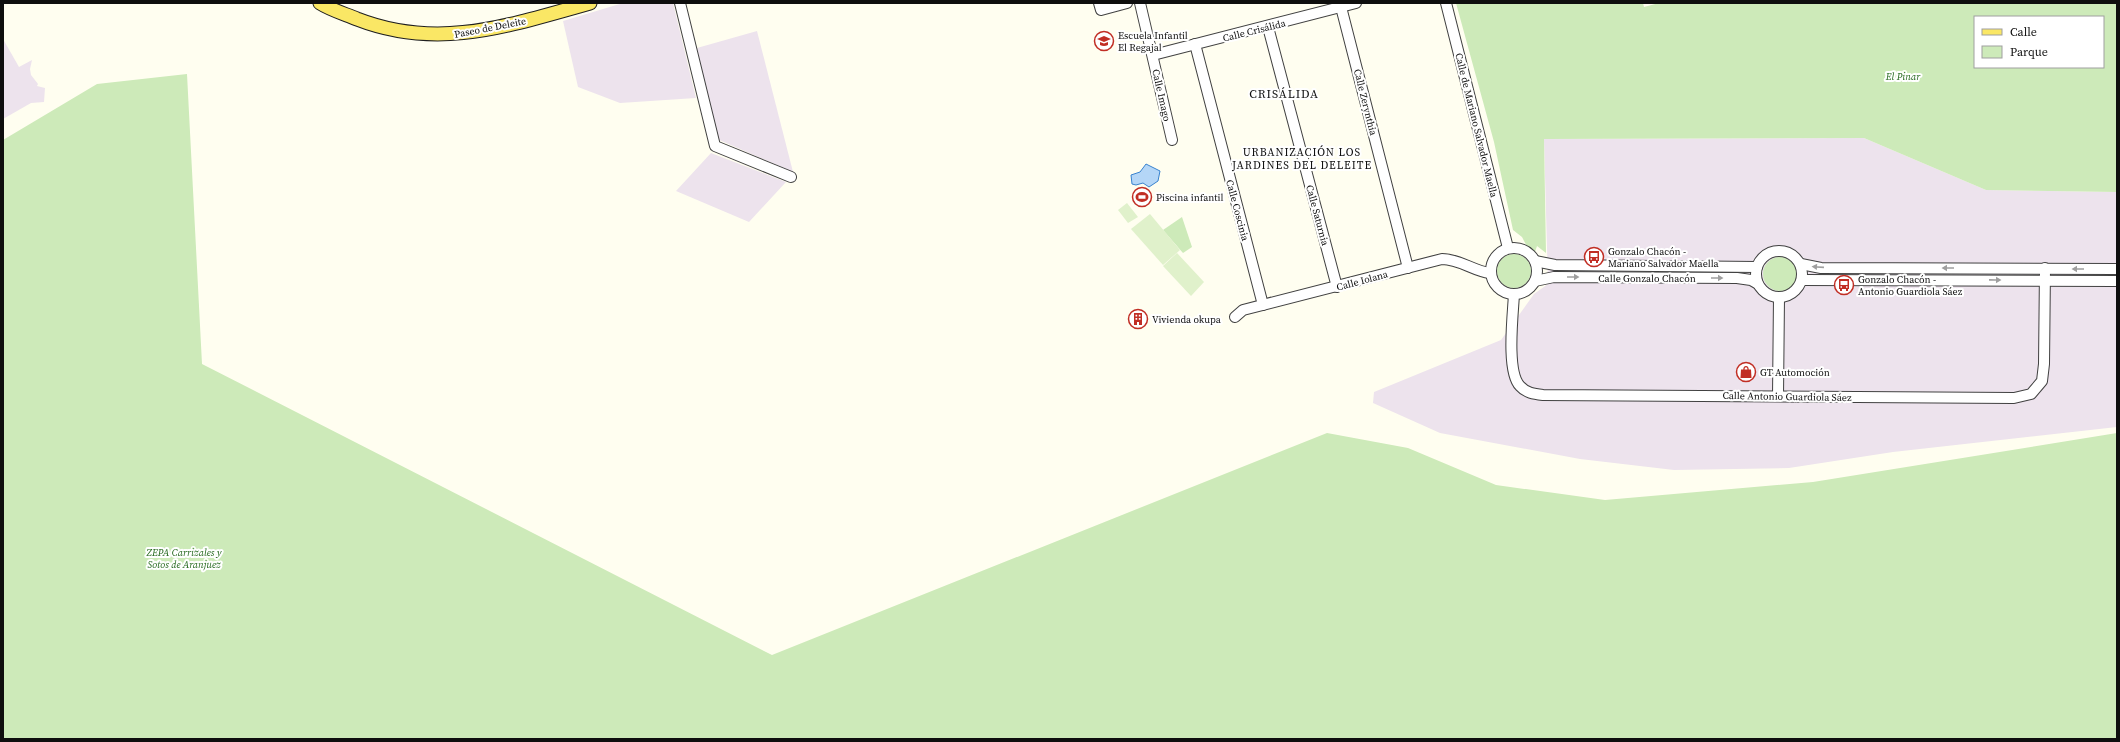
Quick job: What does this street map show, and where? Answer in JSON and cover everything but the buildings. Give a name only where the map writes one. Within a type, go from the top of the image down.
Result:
[{"type":"main road","name":"Paseo de Deleite","points":[[320,3],[348,16],[384,28],[424,34],[452,35],[489,29],[590,3]]},
{"type":"street","points":[[680,3],[715,146],[790,177]]},
{"type":"street","points":[[1100,6],[1127,3]]},
{"type":"street","name":"Calle Imago","points":[[1140,3],[1172,140]]},
{"type":"street","name":"Calle Crisálida","points":[[1153,55],[1268,27],[1356,3]]},
{"type":"street","name":"Calle de Mariano Salvador Maella","points":[[1446,3],[1508,248]]},
{"type":"street","name":"Calle Zerynthia","points":[[1341,7],[1408,268]]},
{"type":"street","name":"Calle Saturnia","points":[[1268,27],[1337,287]]},
{"type":"street","name":"Calle Coscinia","points":[[1195,44],[1263,305]]},
{"type":"street","points":[[1515,247],[1527,251],[1535,261],[1537,274],[1535,281],[1526,290],[1514,294],[1507,293],[1496,285],[1490,272],[1493,260],[1502,250],[1508,248],[1515,247]]},
{"type":"street","points":[[1780,250],[1794,255],[1801,264],[1802,280],[1800,285],[1791,294],[1779,297],[1767,293],[1758,284],[1757,267],[1766,255],[1780,250]]},
{"type":"street","name":"Calle Iolana","points":[[1235,317],[1243,310],[1442,259],[1454,259],[1483,272],[1490,272]]},
{"type":"street","name":"Calle Gonzalo Chacón","points":[[1535,261],[1555,265],[1757,267]]},
{"type":"street","points":[[1801,264],[1821,268],[2117,269]]},
{"type":"street","points":[[2044,268],[2044,280]]},
{"type":"street","name":"Calle Gonzalo Chacón","points":[[1535,281],[1554,277],[1729,278],[1751,280],[1758,284]]},
{"type":"street","points":[[1802,280],[2117,281]]},
{"type":"street","name":"Calle Antonio Guardiola Sáez","points":[[1514,294],[1513,368],[1516,381],[1520,387],[1530,393],[1543,395],[2014,398],[2031,394],[2042,381],[2044,373],[2044,280]]},
{"type":"street","points":[[1778,396],[1779,297]]},
{"type":"shaded area","points":[[623,3],[673,3],[696,98],[620,103],[578,87],[563,21]]},
{"type":"shaded area","points":[[757,31],[793,172],[717,139],[697,48]]},
{"type":"shaded area","points":[[3,39],[19,67],[32,60],[30,69],[31,75],[38,84],[37,86],[45,88],[44,102],[31,103],[3,119]]},
{"type":"shaded area","points":[[1864,138],[1986,190],[2117,192],[2117,427],[1893,452],[1789,468],[1674,470],[1580,459],[1440,433],[1373,403],[1374,392],[1501,340],[1534,294],[1548,284],[1544,139]]},
{"type":"shaded area","points":[[711,153],[786,182],[749,222],[676,191]]},
{"type":"green space","name":"El Pinar","points":[[1456,3],[1643,3],[1644,7],[1659,3],[2117,3],[2117,192],[1986,190],[1864,138],[1544,139],[1546,253],[1537,246],[1533,258],[1522,237],[1513,230],[1494,142]]},
{"type":"green space","name":"ZEPA Carrizales y Sotos de Aranjuez","points":[[187,74],[202,364],[772,655],[1327,433],[1408,448],[1496,485],[1605,500],[1813,482],[2117,433],[2117,739],[3,739],[3,140],[97,84]]},
{"type":"green space","points":[[1127,203],[1138,217],[1128,223],[1118,210]]},
{"type":"green space","points":[[1150,214],[1180,250],[1163,265],[1131,229]]},
{"type":"green space","points":[[1182,217],[1192,247],[1183,253],[1163,230]]},
{"type":"green space","points":[[1177,253],[1204,282],[1191,296],[1163,266]]},
{"type":"green space","points":[[1517,254],[1526,259],[1530,264],[1530,278],[1526,283],[1521,287],[1511,288],[1507,287],[1498,278],[1497,268],[1498,264],[1507,255]]},
{"type":"green space","points":[[1777,257],[1783,257],[1787,258],[1794,264],[1797,274],[1796,281],[1790,288],[1783,291],[1777,291],[1773,290],[1766,284],[1763,277],[1763,271],[1764,267],[1770,260]]},
{"type":"water","points":[[1146,164],[1160,171],[1158,181],[1149,187],[1143,183],[1136,185],[1132,184],[1131,175],[1140,172]]},
{"type":"place","name":"Escuela Infantil El Regajal","points":[[1104,41]]},
{"type":"place","name":"Piscina infantil","points":[[1142,197]]},
{"type":"place","name":"Gonzalo Chacón - Mariano Salvador Maella","points":[[1594,257]]},
{"type":"place","name":"Gonzalo Chacón - Antonio Guardiola Sáez","points":[[1844,285]]},
{"type":"place","name":"Vivienda okupa","points":[[1138,319]]},
{"type":"place","name":"GT Automoción","points":[[1746,372]]},
{"type":"district","name":"CRISÁLIDA","points":[[1284,94]]},
{"type":"district","name":"URBANIZACIÓN LOS JARDINES DEL DELEITE","points":[[1302,158]]}]
